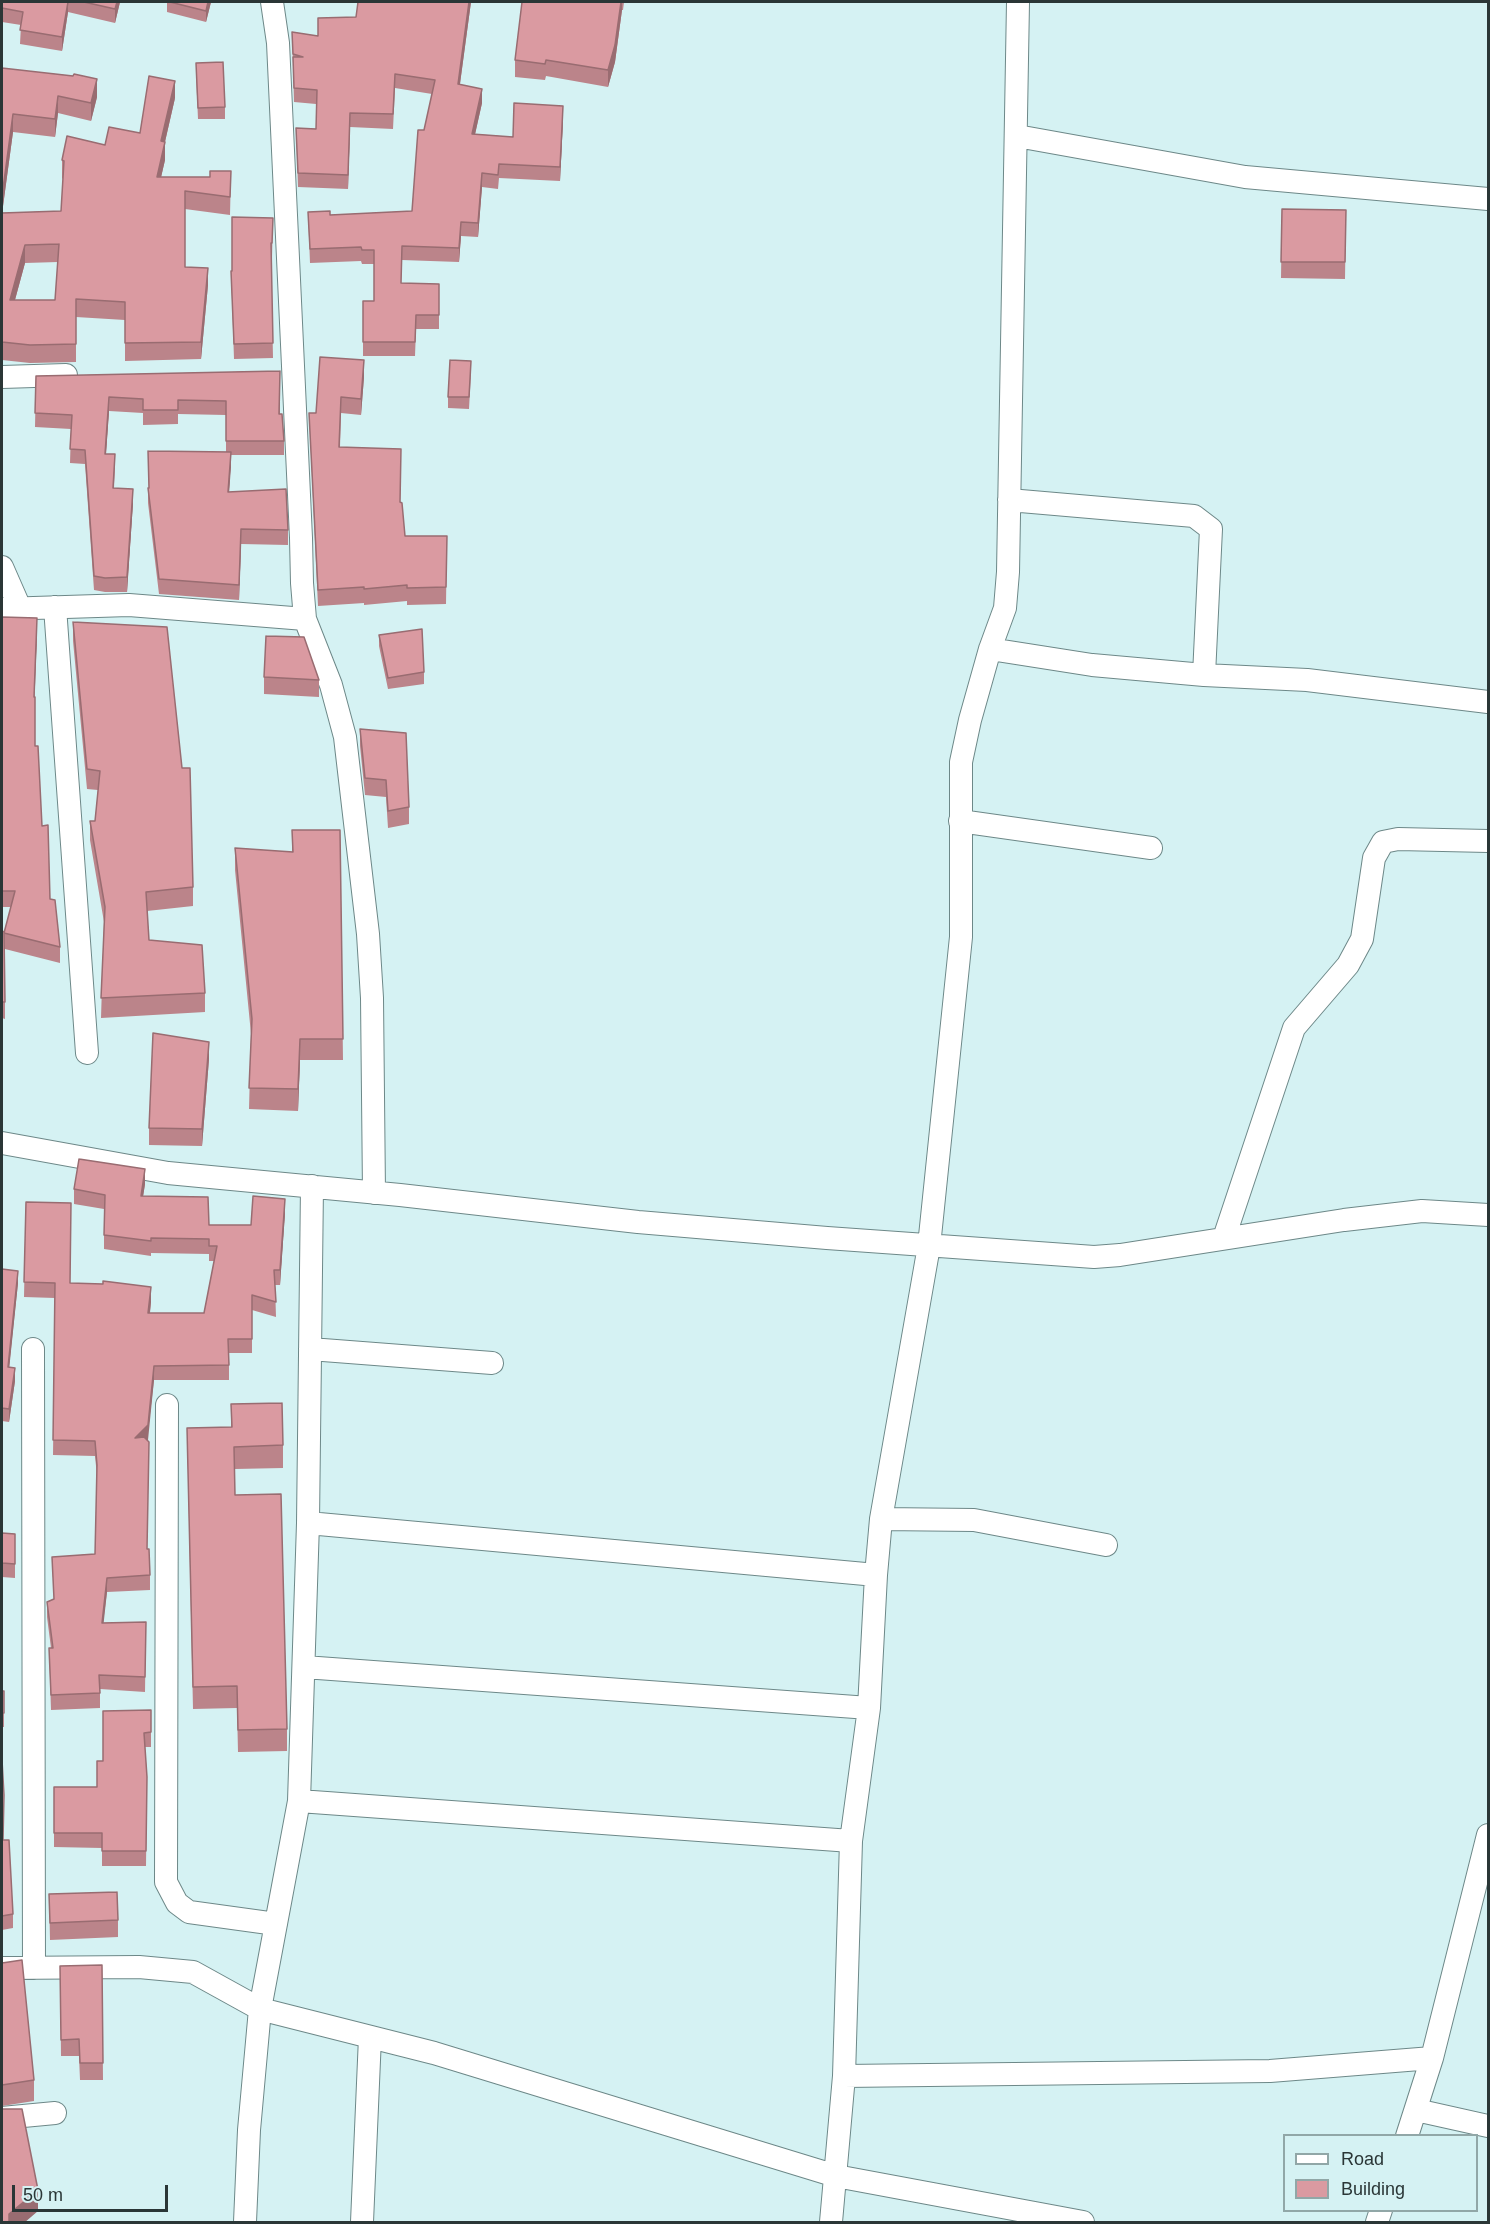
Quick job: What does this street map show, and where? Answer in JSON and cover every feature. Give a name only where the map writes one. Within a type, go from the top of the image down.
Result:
[{"type":"street","points":[[272,2],[278,43],[305,619],[331,685],[345,738],[368,934],[372,998],[374,1192]]},
{"type":"street","points":[[831,2223],[844,2076],[851,1840],[869,1708],[881,1519],[929,1246],[962,937],[961,762],[990,649],[1005,609],[1010,500],[1018,2]]},
{"type":"street","points":[[1017,136],[1245,177],[1488,199]]},
{"type":"street","points":[[269,371],[293,371]]},
{"type":"street","points":[[2,376],[83,375]]},
{"type":"street","points":[[1010,500],[1194,516],[1211,529],[1204,675]]},
{"type":"street","points":[[2,567],[11,609],[129,605],[305,619]]},
{"type":"street","points":[[55,607],[87,1053]]},
{"type":"street","points":[[990,649],[1092,664],[1204,675],[1307,680],[1488,702]]},
{"type":"street","points":[[960,821],[1151,848]]},
{"type":"street","points":[[1224,1238],[1294,1028],[1348,965],[1362,939],[1374,858],[1383,842],[1398,839],[1488,841]]},
{"type":"street","points":[[2,1143],[168,1173],[374,1192],[638,1222],[1094,1257],[1422,1211],[1488,1215]]},
{"type":"street","points":[[245,2223],[249,2130],[260,2009],[299,1801],[308,1523],[312,1186]]},
{"type":"street","points":[[33,1349],[34,1968]]},
{"type":"street","points":[[310,1349],[492,1363]]},
{"type":"street","points":[[167,1405],[166,1882],[177,1903],[189,1912],[276,1924]]},
{"type":"street","points":[[881,1519],[974,1520],[1106,1545]]},
{"type":"street","points":[[308,1523],[876,1575]]},
{"type":"street","points":[[304,1667],[869,1708]]},
{"type":"street","points":[[299,1801],[851,1840]]},
{"type":"street","points":[[1408,2134],[1432,2058],[1488,1835]]},
{"type":"street","points":[[2,1968],[139,1967],[193,1972],[260,2009],[434,2053],[836,2176],[1083,2223]]},
{"type":"street","points":[[362,2223],[370,2037]]},
{"type":"street","points":[[844,2076],[1270,2071],[1432,2058]]},
{"type":"street","points":[[1416,2110],[1488,2126]]},
{"type":"street","points":[[2,2118],[55,2113]]},
{"type":"building","points":[[2,2],[68,2],[62,37],[20,30],[23,12],[2,8]]},
{"type":"building","points":[[84,2],[117,2],[115,9]]},
{"type":"building","points":[[170,2],[208,2],[206,11]]},
{"type":"building","points":[[358,2],[469,2],[458,84],[482,89],[472,134],[513,137],[514,103],[563,106],[560,167],[499,164],[498,175],[482,173],[478,223],[461,222],[459,248],[402,246],[401,283],[439,284],[439,315],[416,315],[415,342],[363,342],[363,301],[374,301],[374,250],[362,250],[361,247],[310,249],[308,212],[330,211],[330,215],[412,211],[418,130],[424,130],[435,80],[395,74],[393,114],[350,113],[348,175],[298,173],[296,128],[316,129],[317,90],[294,88],[293,57],[303,57],[293,54],[292,32],[318,36],[318,18],[356,17]]},
{"type":"building","points":[[522,2],[621,2],[615,45],[608,70],[546,60],[545,64],[515,60]]},
{"type":"building","points":[[223,62],[225,107],[198,108],[196,63]]},
{"type":"building","points":[[2,68],[73,76],[74,74],[97,79],[91,103],[58,96],[55,119],[13,114],[2,196]]},
{"type":"building","points":[[149,76],[175,81],[161,141],[165,142],[157,177],[210,177],[210,171],[231,171],[230,197],[185,191],[185,267],[208,268],[201,342],[125,343],[125,302],[76,299],[76,344],[30,345],[2,342],[2,213],[61,211],[64,161],[62,160],[67,136],[105,145],[109,127],[140,133]],"holes":[[[59,244],[55,300],[10,300],[25,245]]]},
{"type":"building","points":[[1282,209],[1346,210],[1345,262],[1281,262]]},
{"type":"building","points":[[232,217],[273,218],[271,243],[273,343],[234,344],[231,271]]},
{"type":"building","points":[[320,357],[364,360],[361,399],[341,397],[339,447],[401,449],[400,502],[402,503],[405,536],[447,536],[446,587],[407,588],[407,585],[318,590],[309,413],[316,413]]},
{"type":"building","points":[[450,360],[471,361],[469,397],[448,397]]},
{"type":"building","points":[[280,371],[279,414],[282,414],[284,441],[226,441],[226,401],[178,400],[178,410],[143,410],[143,399],[109,397],[105,454],[115,454],[113,488],[133,489],[127,577],[94,576],[85,450],[70,449],[72,415],[35,413],[36,376]]},
{"type":"building","points":[[148,451],[231,452],[228,492],[286,489],[288,530],[241,529],[239,585],[159,579],[148,488]]},
{"type":"building","points":[[2,617],[37,618],[35,746],[38,746],[42,826],[48,825],[50,899],[55,900],[60,947],[4,933],[15,891],[2,891]]},
{"type":"building","points":[[73,622],[167,627],[182,768],[190,768],[193,887],[146,892],[149,940],[202,945],[205,993],[101,998],[105,907],[90,821],[95,821],[100,771],[87,769]]},
{"type":"building","points":[[422,629],[424,672],[388,678],[379,635]]},
{"type":"building","points":[[266,636],[304,637],[319,680],[264,677]]},
{"type":"building","points":[[360,729],[406,733],[409,807],[388,811],[386,780],[365,778]]},
{"type":"building","points":[[292,830],[340,830],[343,1039],[300,1039],[298,1089],[249,1088],[252,1019],[235,848],[293,852]]},
{"type":"building","points":[[2,931],[4,932],[5,1002],[2,1002]]},
{"type":"building","points":[[153,1033],[209,1042],[202,1129],[149,1128]]},
{"type":"building","points":[[79,1159],[145,1169],[141,1196],[208,1197],[209,1225],[251,1225],[253,1196],[285,1199],[280,1270],[274,1270],[276,1302],[252,1295],[252,1339],[228,1339],[229,1365],[154,1366],[148,1425],[135,1438],[144,1437],[149,1442],[147,1549],[149,1549],[150,1575],[107,1578],[102,1623],[146,1622],[145,1677],[99,1675],[100,1693],[51,1695],[49,1648],[53,1648],[47,1602],[54,1599],[52,1557],[95,1554],[97,1465],[95,1441],[53,1440],[55,1283],[24,1282],[26,1202],[71,1203],[70,1283],[103,1284],[103,1281],[151,1287],[148,1313],[204,1313],[217,1246],[209,1246],[209,1239],[151,1238],[151,1241],[104,1235],[105,1195],[74,1189]]},
{"type":"building","points":[[2,1269],[18,1271],[8,1367],[15,1368],[9,1409],[2,1408]]},
{"type":"building","points":[[282,1403],[283,1445],[234,1447],[235,1495],[281,1494],[287,1729],[238,1730],[237,1686],[193,1687],[187,1428],[232,1427],[231,1404]]},
{"type":"building","points":[[2,1533],[15,1534],[15,1564],[2,1563]]},
{"type":"building","points":[[2,1691],[4,1691],[4,1713],[2,1713]]},
{"type":"building","points":[[151,1710],[151,1732],[144,1733],[147,1777],[146,1851],[102,1851],[102,1833],[54,1833],[54,1787],[97,1787],[97,1761],[103,1761],[103,1711]]},
{"type":"building","points":[[2,1760],[3,1840],[9,1840],[13,1914],[2,1916]]},
{"type":"building","points":[[117,1892],[118,1920],[50,1923],[49,1894]]},
{"type":"building","points":[[22,1960],[34,2080],[2,2085],[2,1963]]},
{"type":"building","points":[[102,1965],[103,2063],[80,2063],[79,2039],[61,2040],[60,1966]]},
{"type":"building","points":[[2,2109],[22,2109],[38,2190],[9,2214],[9,2223],[2,2223]]}]
